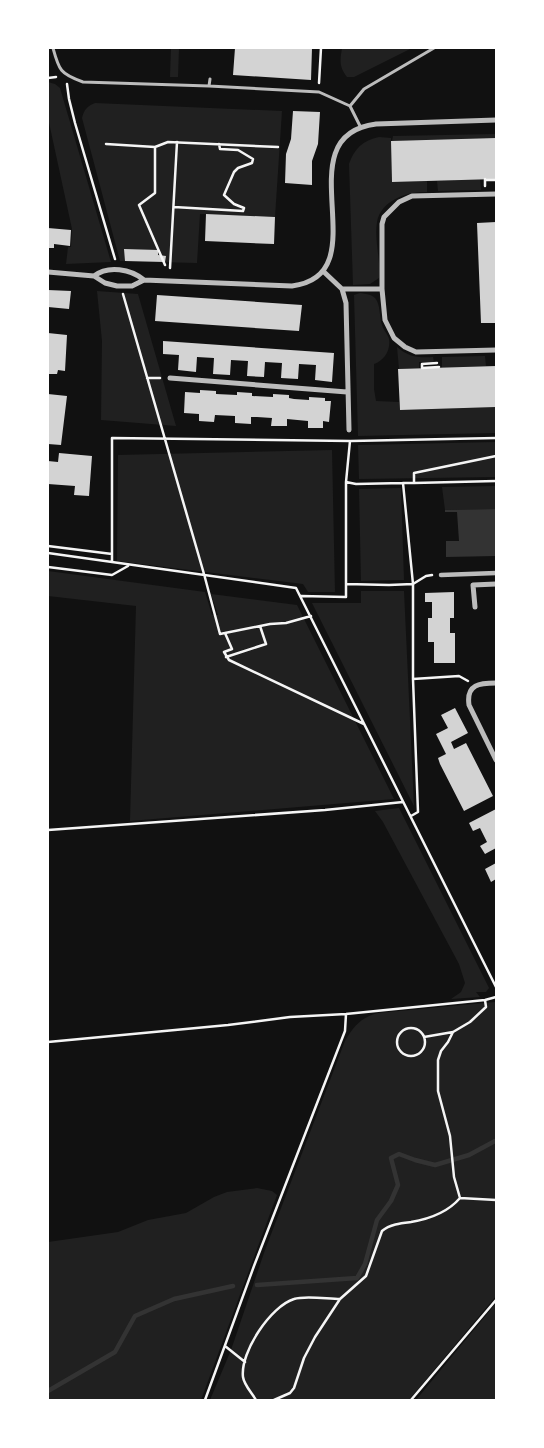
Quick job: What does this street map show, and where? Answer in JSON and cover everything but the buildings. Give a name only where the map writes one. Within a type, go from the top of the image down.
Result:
[{"type":"street","points":[[48,272],[94,276],[106,283],[117,286],[132,286],[144,280],[292,286],[307,284],[324,272],[331,255],[334,238],[332,164],[341,143],[351,133],[376,124],[496,120]]},
{"type":"street","points":[[496,194],[412,196],[392,207],[386,214],[382,224],[382,289],[386,326],[394,338],[405,347],[416,352],[496,350]]},
{"type":"street","points":[[94,276],[104,270],[118,270],[137,274],[144,280]]},
{"type":"street","points":[[324,272],[342,289],[346,303],[349,430]]},
{"type":"street","points":[[342,289],[382,289]]},
{"type":"street","points":[[170,378],[347,392]]},
{"type":"street","points":[[441,575],[496,573]]},
{"type":"street","points":[[475,607],[474,585],[496,584]]},
{"type":"street","points":[[496,683],[476,685],[470,691],[468,700],[496,760]]},
{"type":"lane","points":[[53,48],[57,63],[66,76],[83,82],[319,92],[350,106],[362,128]]},
{"type":"lane","points":[[350,106],[364,89],[434,48]]},
{"type":"lane","points":[[209,86],[210,79]]},
{"type":"path","points":[[319,92],[321,48]]},
{"type":"path","points":[[66,76],[69,99],[116,264]]},
{"type":"path","points":[[106,144],[155,147],[168,142],[177,142],[278,147]]},
{"type":"path","points":[[170,268],[177,142]]},
{"type":"path","points":[[174,207],[243,211],[244,208],[234,204],[224,195],[234,172],[252,163],[253,160],[238,150],[220,149],[219,144]]},
{"type":"path","points":[[155,147],[155,193],[139,205],[165,265]]},
{"type":"path","points":[[485,181],[496,180]]},
{"type":"path","points":[[122,289],[220,634],[286,623],[311,616]]},
{"type":"path","points":[[434,363],[422,364],[422,368],[439,366]]},
{"type":"path","points":[[147,378],[170,378]]},
{"type":"path","points":[[112,562],[112,438],[350,441],[496,438]]},
{"type":"path","points":[[301,596],[346,596],[346,482],[350,441]]},
{"type":"path","points":[[414,482],[414,473],[496,456]]},
{"type":"path","points":[[346,482],[356,484],[496,481]]},
{"type":"path","points":[[403,483],[413,584],[418,812],[410,816]]},
{"type":"path","points":[[48,546],[112,554]]},
{"type":"path","points":[[48,553],[296,588],[496,987]]},
{"type":"path","points":[[48,567],[112,575],[129,565]]},
{"type":"path","points":[[346,584],[389,586],[413,584],[426,576],[441,575]]},
{"type":"path","points":[[226,657],[266,644],[260,626]]},
{"type":"path","points":[[226,633],[232,649],[224,652],[226,657],[364,724]]},
{"type":"path","points":[[414,679],[459,676],[476,685]]},
{"type":"path","points":[[48,830],[326,810],[403,802]]},
{"type":"path","points":[[48,1042],[228,1025],[290,1017],[346,1014],[485,1000],[496,997]]},
{"type":"path","points":[[460,1198],[454,1178],[450,1136],[440,1100],[437,1080],[439,1055],[453,1032],[478,1016],[486,1007],[485,1000]]},
{"type":"path","points":[[205,1400],[254,1266],[345,1031],[346,1014]]},
{"type":"path","points":[[414,1029],[422,1033],[424,1037],[425,1046],[415,1056],[402,1052],[398,1044],[400,1036],[406,1030],[414,1029]]},
{"type":"path","points":[[424,1037],[442,1032],[453,1032]]},
{"type":"path","points":[[274,1400],[290,1393],[294,1388],[308,1352],[340,1299],[366,1276],[382,1231],[386,1228],[421,1220],[437,1214],[451,1207],[460,1198],[496,1200]]},
{"type":"path","points":[[256,1400],[243,1376],[245,1362],[252,1343],[263,1325],[276,1310],[291,1300],[298,1298],[340,1299]]},
{"type":"path","points":[[411,1400],[496,1300]]},
{"type":"path","points":[[225,1346],[245,1362]]},
{"type":"shaded area","points":[[171,48],[179,48],[178,77],[170,77]]},
{"type":"shaded area","points":[[342,48],[412,48],[354,77],[347,77],[341,63]]},
{"type":"shaded area","points":[[48,82],[60,88],[111,262],[66,264],[68,247],[71,247],[72,229],[48,118]]},
{"type":"shaded area","points":[[95,103],[282,111],[275,217],[200,214],[197,263],[120,261],[82,118],[86,109]]},
{"type":"shaded area","points":[[496,134],[496,138],[392,141],[393,136]]},
{"type":"shaded area","points":[[379,137],[391,138],[392,182],[427,181],[427,192],[404,195],[396,198],[384,208],[380,214],[376,229],[379,278],[370,284],[353,285],[349,164],[360,146],[368,140]]},
{"type":"shaded area","points":[[480,179],[481,190],[438,191],[437,181]]},
{"type":"shaded area","points":[[97,291],[138,294],[176,426],[101,420],[102,341]]},
{"type":"shaded area","points":[[360,293],[368,294],[377,301],[381,322],[389,339],[389,347],[386,354],[374,364],[376,401],[399,402],[400,410],[496,407],[496,433],[358,436],[354,295]]},
{"type":"shaded area","points":[[397,347],[405,353],[414,356],[433,357],[434,362],[419,362],[419,368],[399,369]]},
{"type":"shaded area","points":[[485,356],[486,366],[442,368],[442,357]]},
{"type":"shaded area","points":[[496,442],[496,477],[359,479],[358,445]]},
{"type":"shaded area","points":[[332,450],[335,592],[308,592],[303,584],[117,561],[118,455]]},
{"type":"shaded area","points":[[496,486],[496,509],[445,510],[442,487]]},
{"type":"shaded area","points":[[401,488],[404,580],[361,581],[359,489]]},
{"type":"shaded area","points":[[496,509],[496,556],[446,557],[446,541],[459,541],[457,512],[445,512],[445,510]]},
{"type":"shaded area","points":[[48,571],[205,592],[212,615],[218,615],[211,594],[297,605],[394,799],[130,821],[136,606],[48,596]]},
{"type":"shaded area","points":[[361,591],[404,591],[414,806],[312,603],[361,603]]},
{"type":"shaded area","points":[[399,808],[489,988],[486,992],[476,992],[480,997],[451,999],[461,992],[465,983],[459,964],[383,822],[375,811]]},
{"type":"shaded area","points":[[495,1002],[496,1296],[409,1400],[210,1400],[231,1350],[265,1250],[345,1041],[351,1031],[362,1020],[378,1013]]},
{"type":"shaded area","points":[[257,1188],[272,1191],[277,1195],[201,1400],[48,1400],[48,1242],[118,1232],[148,1220],[186,1213],[227,1192]]},
{"type":"shaded area","points":[[496,1303],[496,1400],[416,1400]]},
{"type":"waterway","points":[[257,1285],[357,1278],[365,1264],[377,1220],[391,1201],[398,1185],[391,1158],[399,1154],[435,1165],[469,1155],[495,1141]]},
{"type":"waterway","points":[[48,1391],[115,1352],[135,1316],[174,1299],[233,1286]]}]
